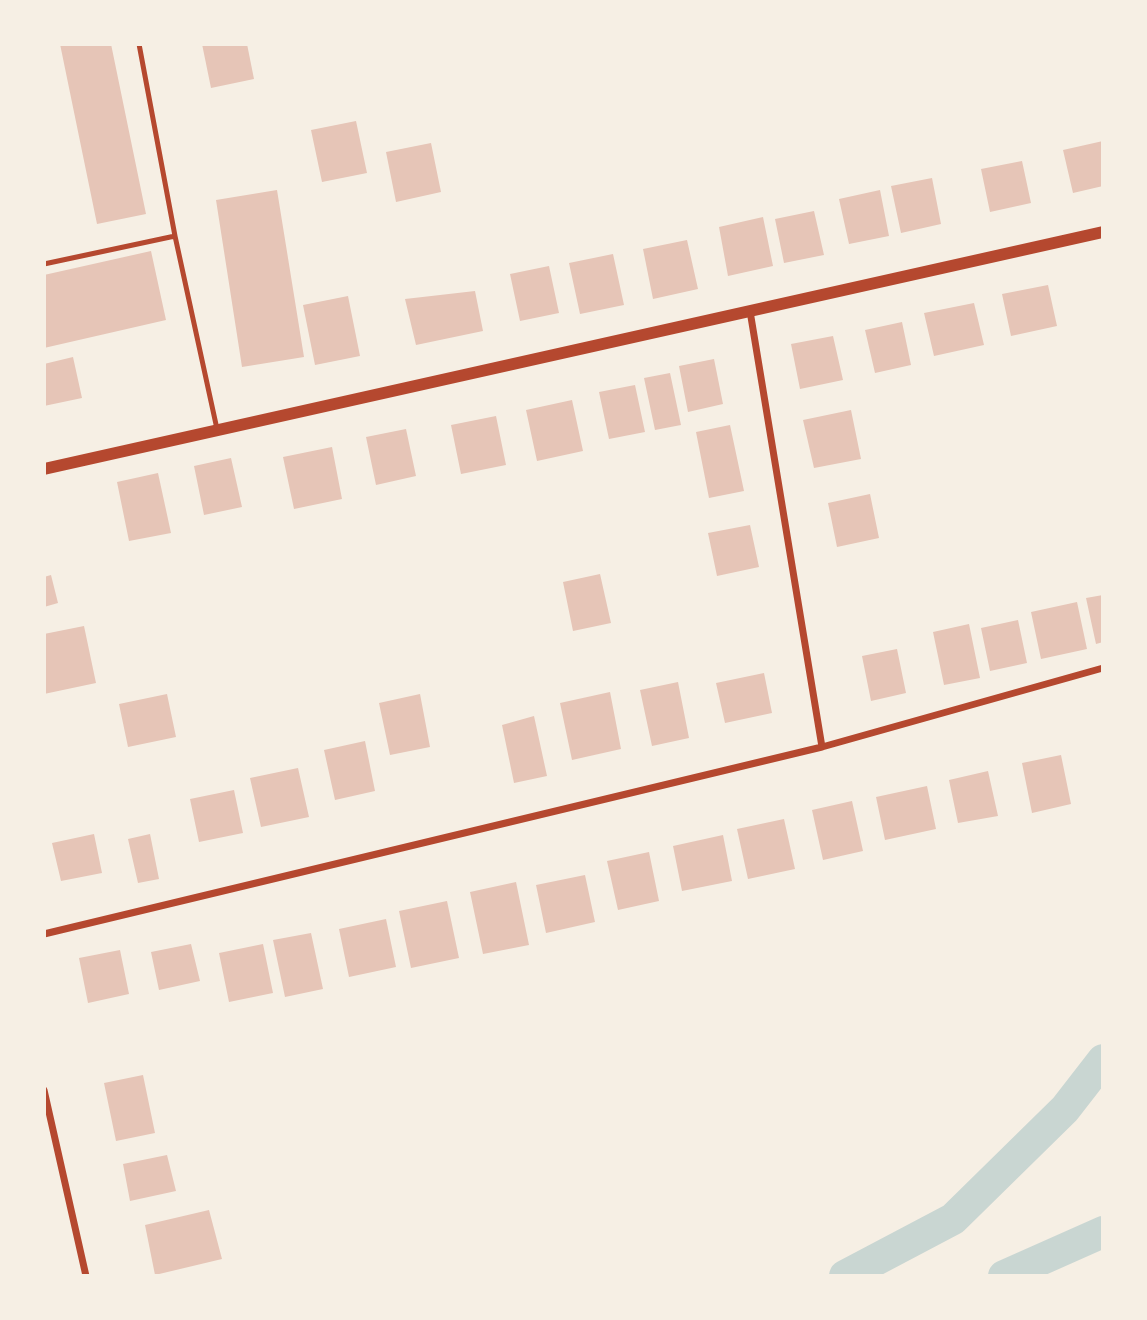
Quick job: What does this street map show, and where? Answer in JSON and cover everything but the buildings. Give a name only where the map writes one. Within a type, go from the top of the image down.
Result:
[{"type":"street","points":[[44,469],[1103,232]]},
{"type":"street","points":[[750,311],[822,747]]},
{"type":"street","points":[[44,934],[822,747],[1103,668]]},
{"type":"street","points":[[44,1090],[86,1276]]},
{"type":"lane","points":[[138,44],[175,236],[217,429]]},
{"type":"lane","points":[[44,264],[175,236]]},
{"type":"waterway","points":[[845,1276],[953,1219],[1065,1109],[1103,1060]]},
{"type":"waterway","points":[[1004,1276],[1103,1232]]}]
